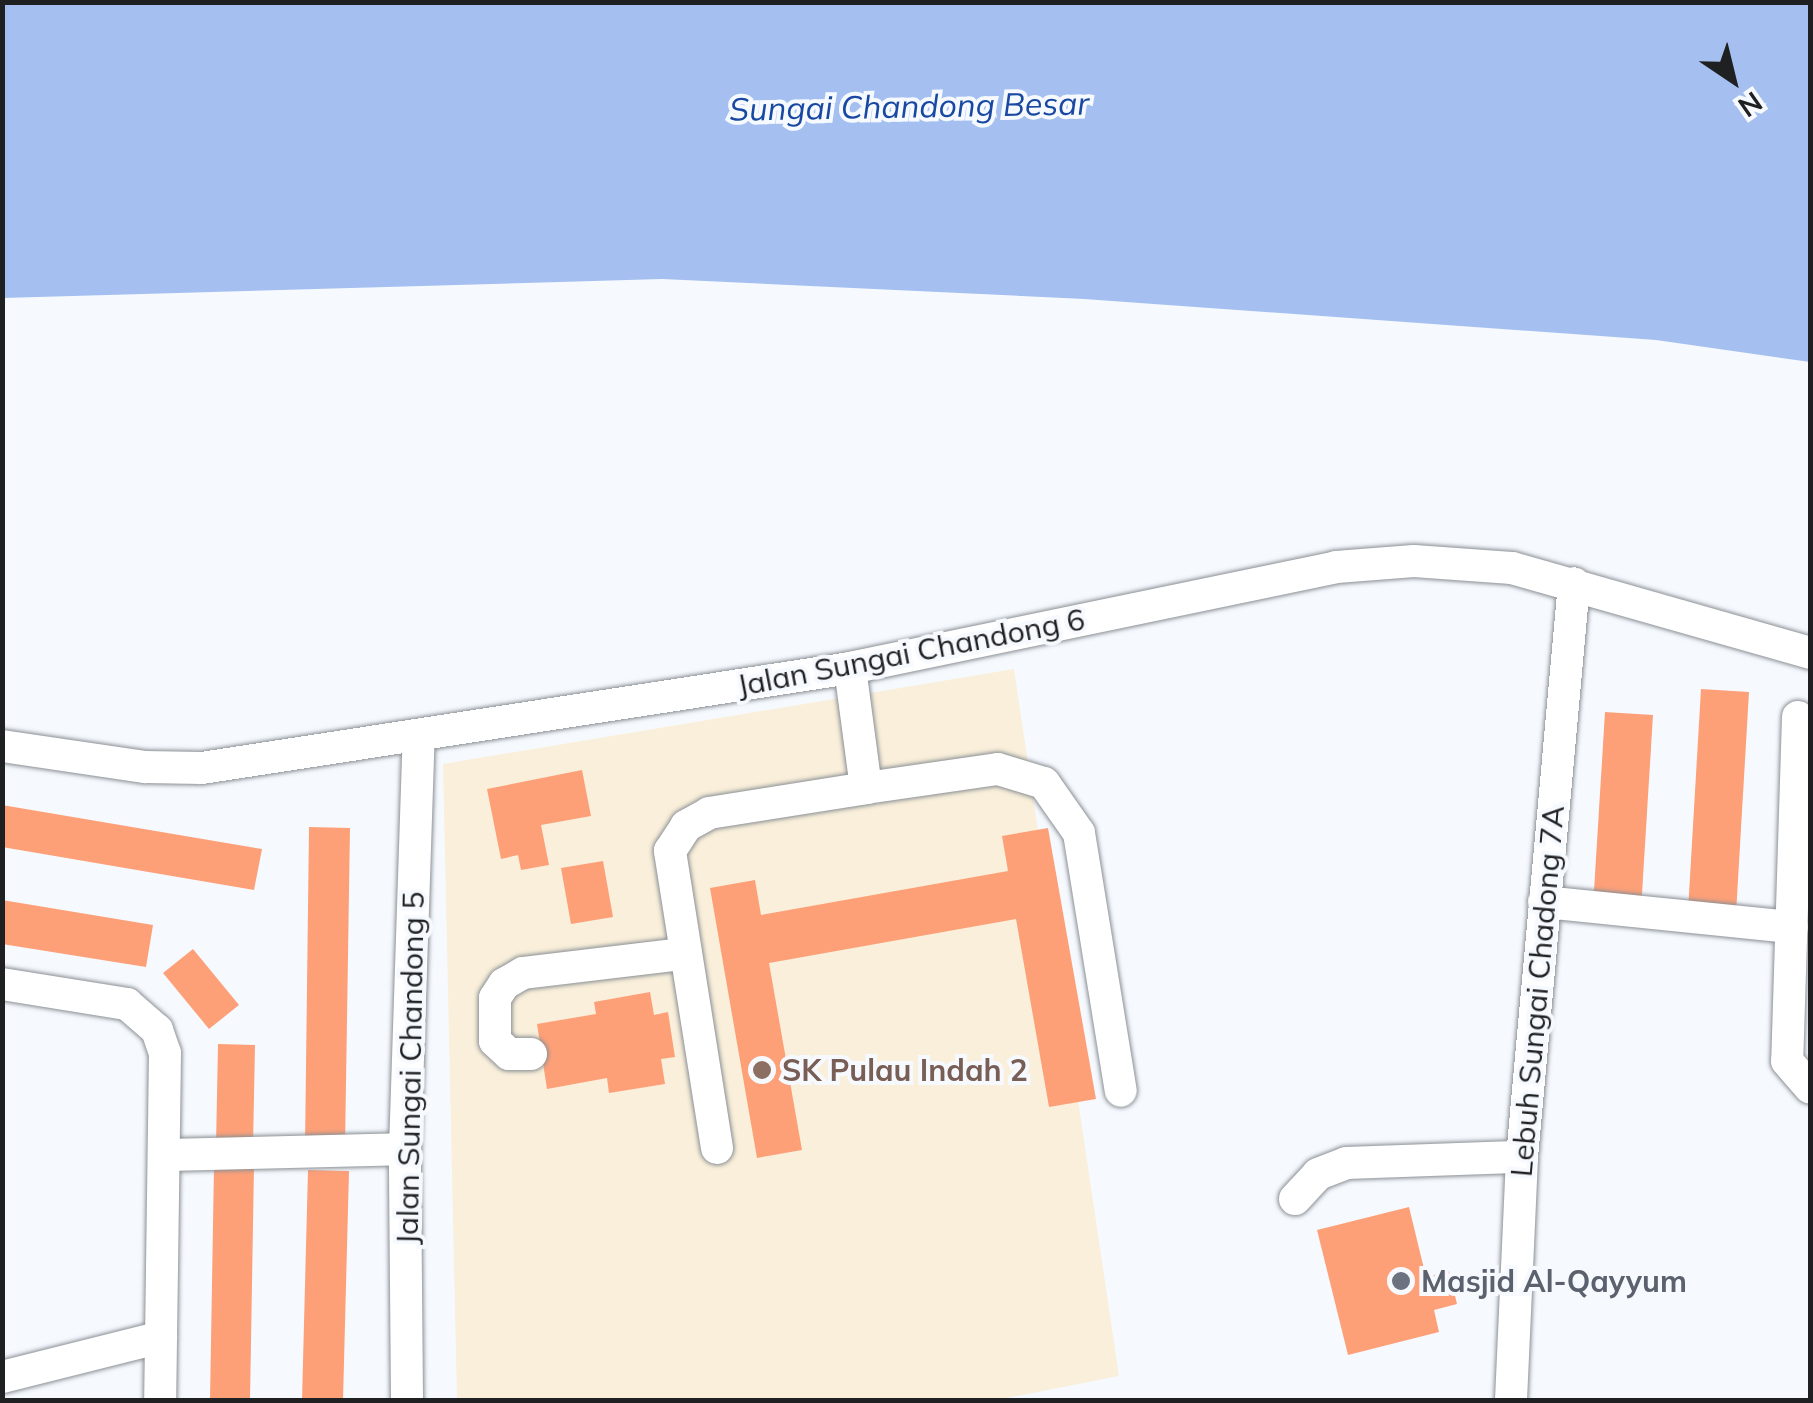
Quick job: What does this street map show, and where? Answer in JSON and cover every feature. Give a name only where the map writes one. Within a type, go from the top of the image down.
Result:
[{"type":"street","name":"Jalan Sungai Chandong 6","points":[[2,746],[145,767],[202,768],[850,668],[1336,567],[1434,562],[1512,568],[1810,653]]},
{"type":"street","name":"Lebuh Sungai Chadong 7A","points":[[1511,1400],[1522,1157],[1574,583]]},
{"type":"street","points":[[850,668],[866,788]]},
{"type":"street","points":[[1798,717],[1787,1060],[1810,1087]]},
{"type":"street","name":"Jalan Sungai Chandong 5","points":[[406,1400],[405,1149],[419,735]]},
{"type":"street","points":[[718,1148],[682,954],[670,851],[686,826],[710,813],[998,769],[1044,784],[1079,833],[1121,1091]]},
{"type":"street","points":[[1544,902],[1792,927]]},
{"type":"street","points":[[532,1054],[509,1054],[495,1041],[495,998],[504,984],[523,973],[682,954]]},
{"type":"street","points":[[2,984],[127,1004],[157,1030],[165,1052],[160,1400]]},
{"type":"street","points":[[164,1155],[405,1149]]},
{"type":"street","points":[[1295,1198],[1318,1174],[1346,1163],[1522,1157]]},
{"type":"street","points":[[2,1377],[161,1337]]},
{"type":"shaded area","name":"SK Pulau Indah 2","points":[[1014,669],[1119,1376],[997,1400],[457,1400],[443,764]]},
{"type":"water","name":"Sungai Chandong Besar","points":[[2,3],[1810,3],[1810,362],[1656,340],[1084,299],[662,279],[3,298]]},
{"type":"building","points":[[1701,689],[1749,692],[1736,914],[1688,911]]},
{"type":"building","points":[[1605,712],[1653,715],[1641,910],[1593,907]]},
{"type":"building","points":[[582,770],[591,816],[541,825],[549,865],[521,870],[518,855],[501,859],[487,789]]},
{"type":"building","points":[[2,805],[262,849],[254,890],[2,847]]},
{"type":"building","points":[[309,827],[350,828],[345,1147],[305,1147]]},
{"type":"building","points":[[1048,828],[1096,1099],[1049,1107],[1016,919],[769,963],[802,1150],[757,1158],[710,888],[755,880],[761,915],[1008,871],[1002,836]]},
{"type":"building","points":[[603,861],[613,917],[571,924],[561,868]]},
{"type":"building","points":[[2,900],[153,925],[146,967],[2,944]]},
{"type":"building","points":[[193,949],[239,1005],[209,1029],[163,973]]},
{"type":"building","points":[[650,992],[654,1015],[668,1012],[675,1057],[661,1059],[665,1084],[609,1093],[607,1078],[547,1089],[537,1024],[596,1014],[594,1002]]},
{"type":"building","points":[[218,1044],[255,1045],[253,1146],[216,1146]]},
{"type":"building","points":[[214,1166],[254,1166],[250,1400],[210,1400]]},
{"type":"building","points":[[308,1170],[349,1171],[343,1400],[302,1400]]},
{"type":"building","points":[[1409,1207],[1426,1277],[1449,1271],[1457,1304],[1434,1310],[1439,1332],[1348,1355],[1317,1230]]},
{"type":"place","name":"SK Pulau Indah 2","points":[[762,1070]]},
{"type":"place","name":"Masjid Al-Qayyum","points":[[1401,1281]]}]
